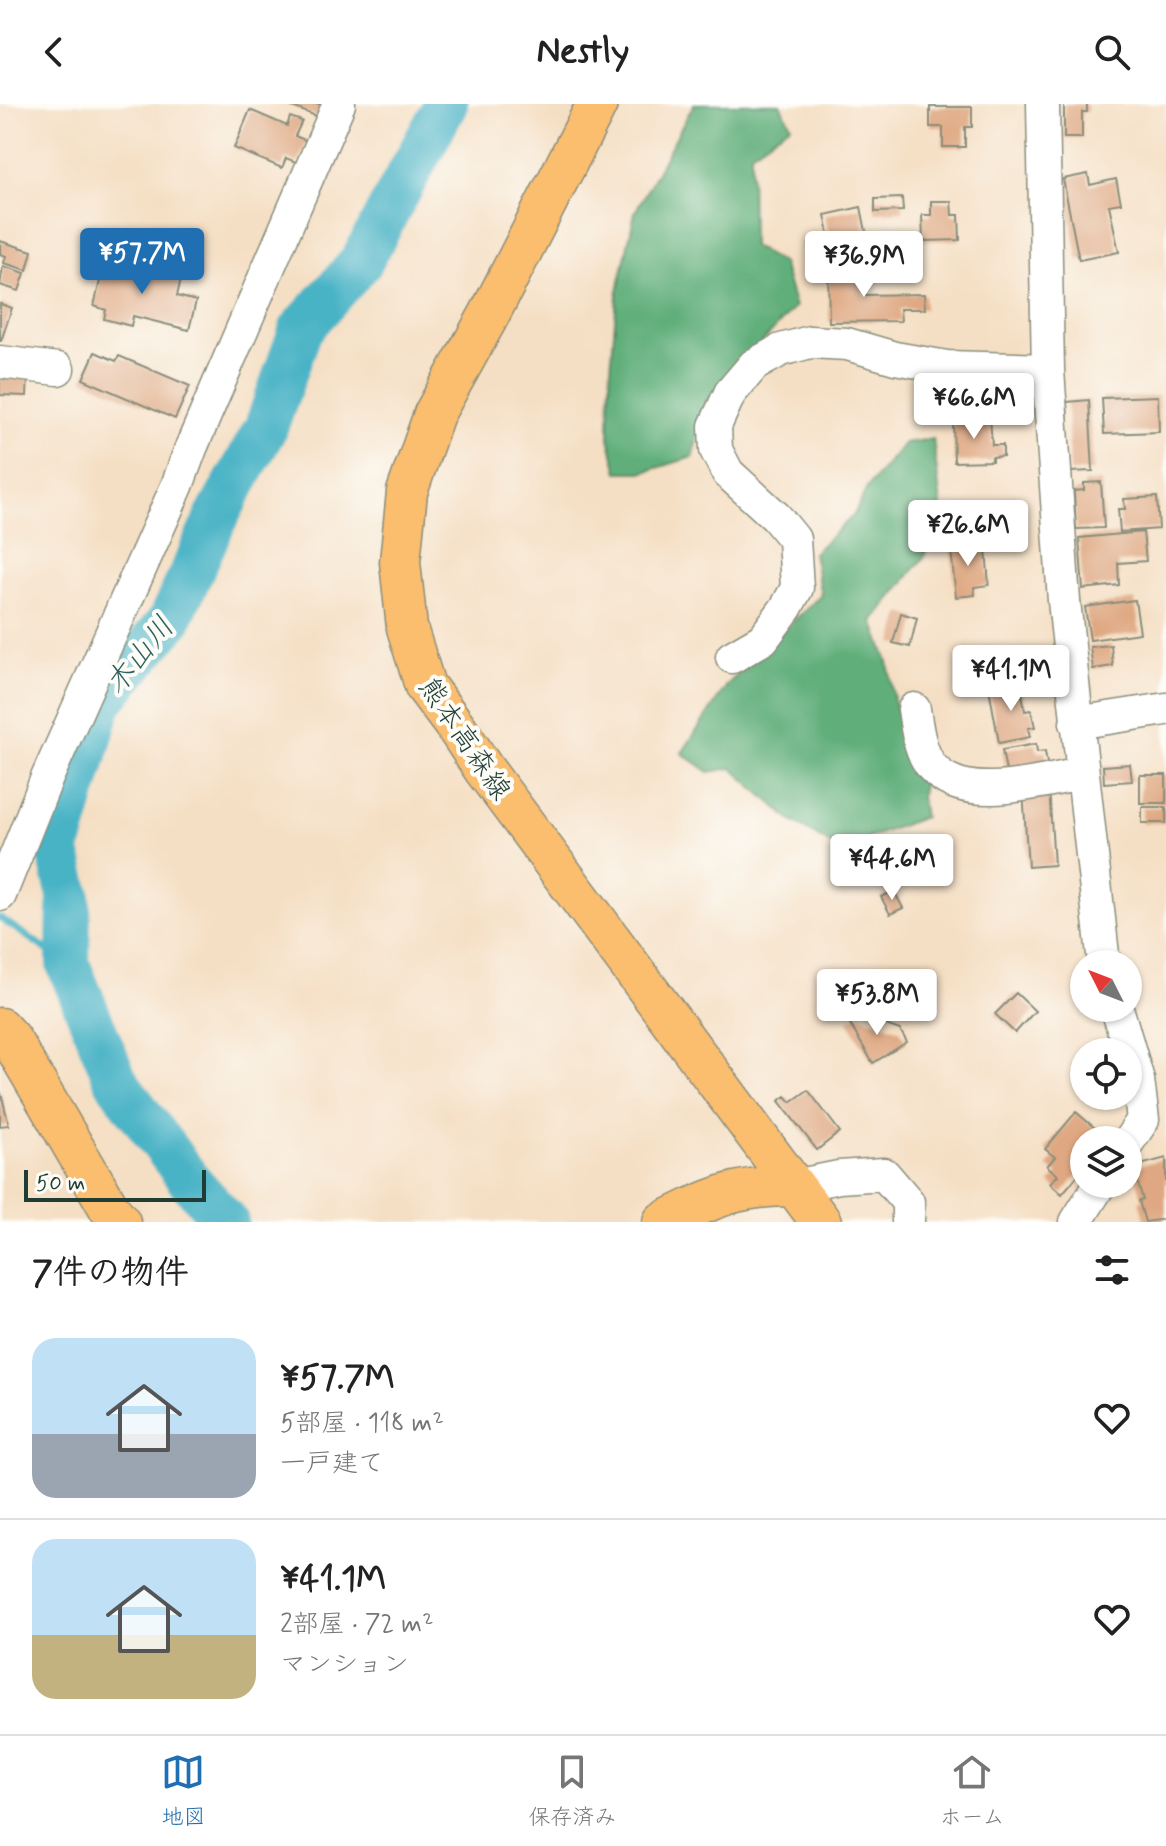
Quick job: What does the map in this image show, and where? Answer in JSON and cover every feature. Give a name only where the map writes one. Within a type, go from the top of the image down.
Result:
[{"type":"main road","name":"熊本高森線","points":[[597,104],[488,317],[434,414],[407,492],[400,562],[407,628],[425,686],[821,1222]]},
{"type":"main road","points":[[0,1028],[11,1040],[120,1222]]},
{"type":"main road","points":[[663,1222],[707,1200],[742,1189],[794,1186]]},
{"type":"street","points":[[0,895],[47,778],[177,486],[339,104]]},
{"type":"street","points":[[1043,104],[1048,370],[1064,601],[1102,950]]},
{"type":"street","points":[[732,657],[763,639],[797,588],[794,539],[776,517],[728,473],[716,450],[715,426],[730,393],[754,365],[781,350],[810,342],[847,344],[895,358],[947,367],[1048,370]]},
{"type":"street","points":[[0,362],[58,369]]},
{"type":"street","points":[[914,709],[917,733],[925,754],[936,772],[957,783],[980,790],[1082,774]]},
{"type":"street","points":[[1076,723],[1166,709]]},
{"type":"street","points":[[1121,1022],[1138,1080],[1146,1131]]},
{"type":"street","points":[[794,1186],[839,1177],[884,1174],[908,1202],[908,1222]]},
{"type":"street","points":[[1076,1222],[1091,1198]]},
{"type":"green space","points":[[694,104],[780,104],[791,125],[751,153],[752,246],[782,263],[795,307],[705,403],[693,457],[644,472],[618,472],[609,438],[617,296],[635,212]]},
{"type":"green space","points":[[933,439],[941,505],[924,557],[873,621],[888,662],[895,707],[924,766],[921,797],[924,817],[839,849],[789,819],[732,768],[709,772],[682,753],[728,684],[821,595],[813,553],[854,515],[867,488],[904,443]]},
{"type":"building","points":[[285,104],[327,104],[321,118]]},
{"type":"building","points":[[1064,104],[1087,104],[1087,112],[1082,112],[1082,138],[1064,138]]},
{"type":"building","points":[[930,107],[972,107],[972,127],[965,127],[965,147],[943,147],[943,127],[930,127]]},
{"type":"building","points":[[250,110],[287,126],[290,117],[302,121],[295,136],[307,141],[298,163],[286,158],[282,168],[234,148]]},
{"type":"building","points":[[1088,174],[1090,185],[1116,179],[1121,203],[1109,205],[1119,252],[1079,260],[1063,179]]},
{"type":"building","points":[[902,198],[903,211],[875,212],[875,199]]},
{"type":"building","points":[[931,201],[951,201],[952,215],[959,215],[960,240],[923,241],[922,215],[931,215]]},
{"type":"building","points":[[861,207],[871,256],[814,265],[809,244],[830,239],[825,215]]},
{"type":"building","points":[[0,241],[32,251],[27,270],[4,263],[6,256],[0,254]]},
{"type":"building","points":[[121,256],[142,261],[140,269],[181,279],[177,296],[196,301],[189,330],[133,316],[131,326],[104,319],[106,310],[94,306],[105,260],[119,263]]},
{"type":"building","points":[[3,266],[25,273],[19,291],[0,285]]},
{"type":"building","points":[[864,267],[864,295],[924,294],[925,309],[900,309],[901,321],[829,322],[828,268]]},
{"type":"building","points":[[0,304],[12,308],[1,341],[0,341]]},
{"type":"building","points":[[95,352],[116,361],[119,356],[190,386],[175,419],[83,379]]},
{"type":"building","points":[[0,375],[28,376],[27,396],[0,395]]},
{"type":"building","points":[[1158,396],[1159,432],[1104,434],[1102,398]]},
{"type":"building","points":[[1089,400],[1093,471],[1070,472],[1067,402]]},
{"type":"building","points":[[990,417],[992,445],[1003,445],[1003,456],[992,457],[992,461],[954,462],[953,419]]},
{"type":"building","points":[[1101,482],[1104,528],[1076,529],[1074,491],[1084,490],[1084,483]]},
{"type":"building","points":[[1157,497],[1159,529],[1120,532],[1118,509],[1125,509],[1124,499]]},
{"type":"building","points":[[1143,532],[1146,561],[1118,563],[1119,585],[1083,589],[1079,538]]},
{"type":"building","points":[[969,539],[970,551],[986,550],[989,585],[974,587],[975,595],[956,597],[950,540]]},
{"type":"building","points":[[1135,600],[1140,633],[1090,640],[1085,607]]},
{"type":"building","points":[[901,613],[917,618],[910,647],[893,643]]},
{"type":"building","points":[[1111,645],[1113,666],[1093,669],[1090,647]]},
{"type":"building","points":[[1020,682],[1025,711],[1031,710],[1035,727],[1028,728],[1030,737],[999,743],[989,688]]},
{"type":"building","points":[[1036,744],[1037,752],[1045,751],[1048,770],[1007,777],[1002,750]]},
{"type":"building","points":[[1130,764],[1132,781],[1104,783],[1103,766]]},
{"type":"building","points":[[1140,775],[1166,775],[1166,803],[1140,803]]},
{"type":"building","points":[[1049,788],[1054,865],[1028,867],[1023,790]]},
{"type":"building","points":[[1142,807],[1166,807],[1166,823],[1142,823]]},
{"type":"building","points":[[894,891],[903,908],[890,914],[881,897]]},
{"type":"building","points":[[1016,993],[1035,1011],[1015,1033],[995,1014]]},
{"type":"building","points":[[858,1015],[900,1030],[907,1042],[873,1063],[848,1021]]},
{"type":"building","points":[[0,1089],[9,1125],[0,1126]]},
{"type":"building","points":[[808,1090],[840,1132],[817,1150],[779,1101],[786,1096],[791,1102]]},
{"type":"building","points":[[1076,1112],[1092,1126],[1070,1126],[1070,1185],[1062,1194],[1050,1183],[1058,1175],[1047,1166],[1055,1157],[1045,1149]]},
{"type":"building","points":[[1166,1158],[1166,1219],[1145,1222],[1139,1201],[1143,1200],[1142,1165]]},
{"type":"waterway","name":"木山川","points":[[227,1222],[189,1180],[116,1081],[68,964],[69,895],[58,851],[101,702],[170,620],[216,518],[266,427],[301,329],[361,262],[446,104]]},
{"type":"waterway","points":[[0,918],[68,964]]}]
